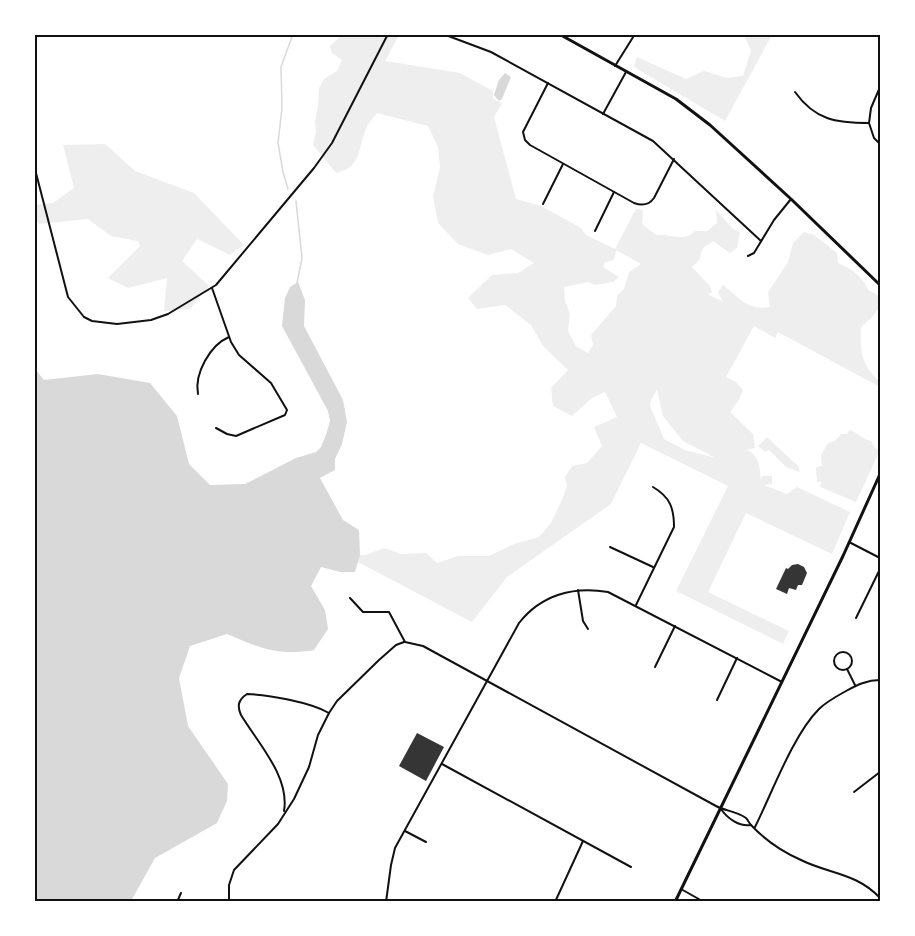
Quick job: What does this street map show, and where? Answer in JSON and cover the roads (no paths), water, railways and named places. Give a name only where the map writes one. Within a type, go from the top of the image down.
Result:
[{"type":"street","points":[[36,173],[68,297],[84,317],[92,321],[117,324],[151,320],[177,309],[212,288],[303,181],[327,150],[388,34]]},
{"type":"street","points":[[443,34],[491,52],[653,141],[761,241]]},
{"type":"street","points":[[559,34],[676,99],[695,113],[744,154],[880,283]]},
{"type":"street","points":[[615,66],[635,34]]},
{"type":"street","points":[[603,114],[626,72]]},
{"type":"street","points":[[548,83],[524,129],[524,137],[530,146],[638,204],[648,204],[654,198],[674,159]]},
{"type":"street","points":[[880,87],[871,108],[869,123],[874,138],[880,144]]},
{"type":"street","points":[[795,92],[806,107],[818,115],[851,123],[869,123]]},
{"type":"street","points":[[543,204],[563,164]]},
{"type":"street","points":[[595,231],[614,192]]},
{"type":"street","points":[[748,256],[754,253],[774,220],[791,199]]},
{"type":"street","points":[[212,288],[229,338],[240,355],[270,383],[287,410],[285,416],[236,436],[216,428]]},
{"type":"street","points":[[198,394],[198,383],[206,360],[216,346],[229,338]]},
{"type":"street","points":[[675,902],[880,474]]},
{"type":"street","points":[[636,605],[674,527],[674,513],[669,501],[663,493],[653,487]]},
{"type":"street","points":[[849,542],[880,558]]},
{"type":"street","points":[[610,547],[653,567]]},
{"type":"street","points":[[856,618],[880,569]]},
{"type":"street","points":[[386,902],[393,854],[405,831],[519,623],[528,611],[549,598],[560,593],[578,590],[608,591],[782,682]]},
{"type":"street","points":[[578,590],[583,621],[588,629]]},
{"type":"street","points":[[350,598],[363,612],[389,612],[405,642]]},
{"type":"street","points":[[655,667],[675,626]]},
{"type":"street","points":[[229,902],[229,882],[234,870],[278,825],[302,783],[318,735],[337,701],[396,645],[405,642],[423,646],[721,809],[726,816],[745,826],[755,827],[773,845],[802,861],[856,879],[871,888],[880,898]]},
{"type":"street","points":[[840,653],[848,653],[851,657],[851,665],[847,669],[839,669],[836,665],[836,657],[840,653]]},
{"type":"street","points":[[717,700],[737,658]]},
{"type":"street","points":[[847,669],[855,686]]},
{"type":"street","points":[[755,827],[798,738],[810,719],[821,707],[855,686],[872,680],[880,680]]},
{"type":"street","points":[[283,814],[285,802],[282,787],[273,765],[241,715],[238,708],[239,702],[247,694],[261,694],[318,707],[329,713]]},
{"type":"street","points":[[442,764],[631,867]]},
{"type":"street","points":[[854,792],[880,772]]},
{"type":"street","points":[[721,809],[729,809],[748,819],[751,825]]},
{"type":"street","points":[[405,831],[426,842]]},
{"type":"street","points":[[555,902],[584,841]]},
{"type":"street","points":[[681,889],[704,902]]},
{"type":"street","points":[[177,902],[181,893]]},
{"type":"waterway","points":[[288,189],[278,143],[282,108],[281,67],[293,34]]},
{"type":"waterway","points":[[296,201],[302,258],[297,283]]}]
